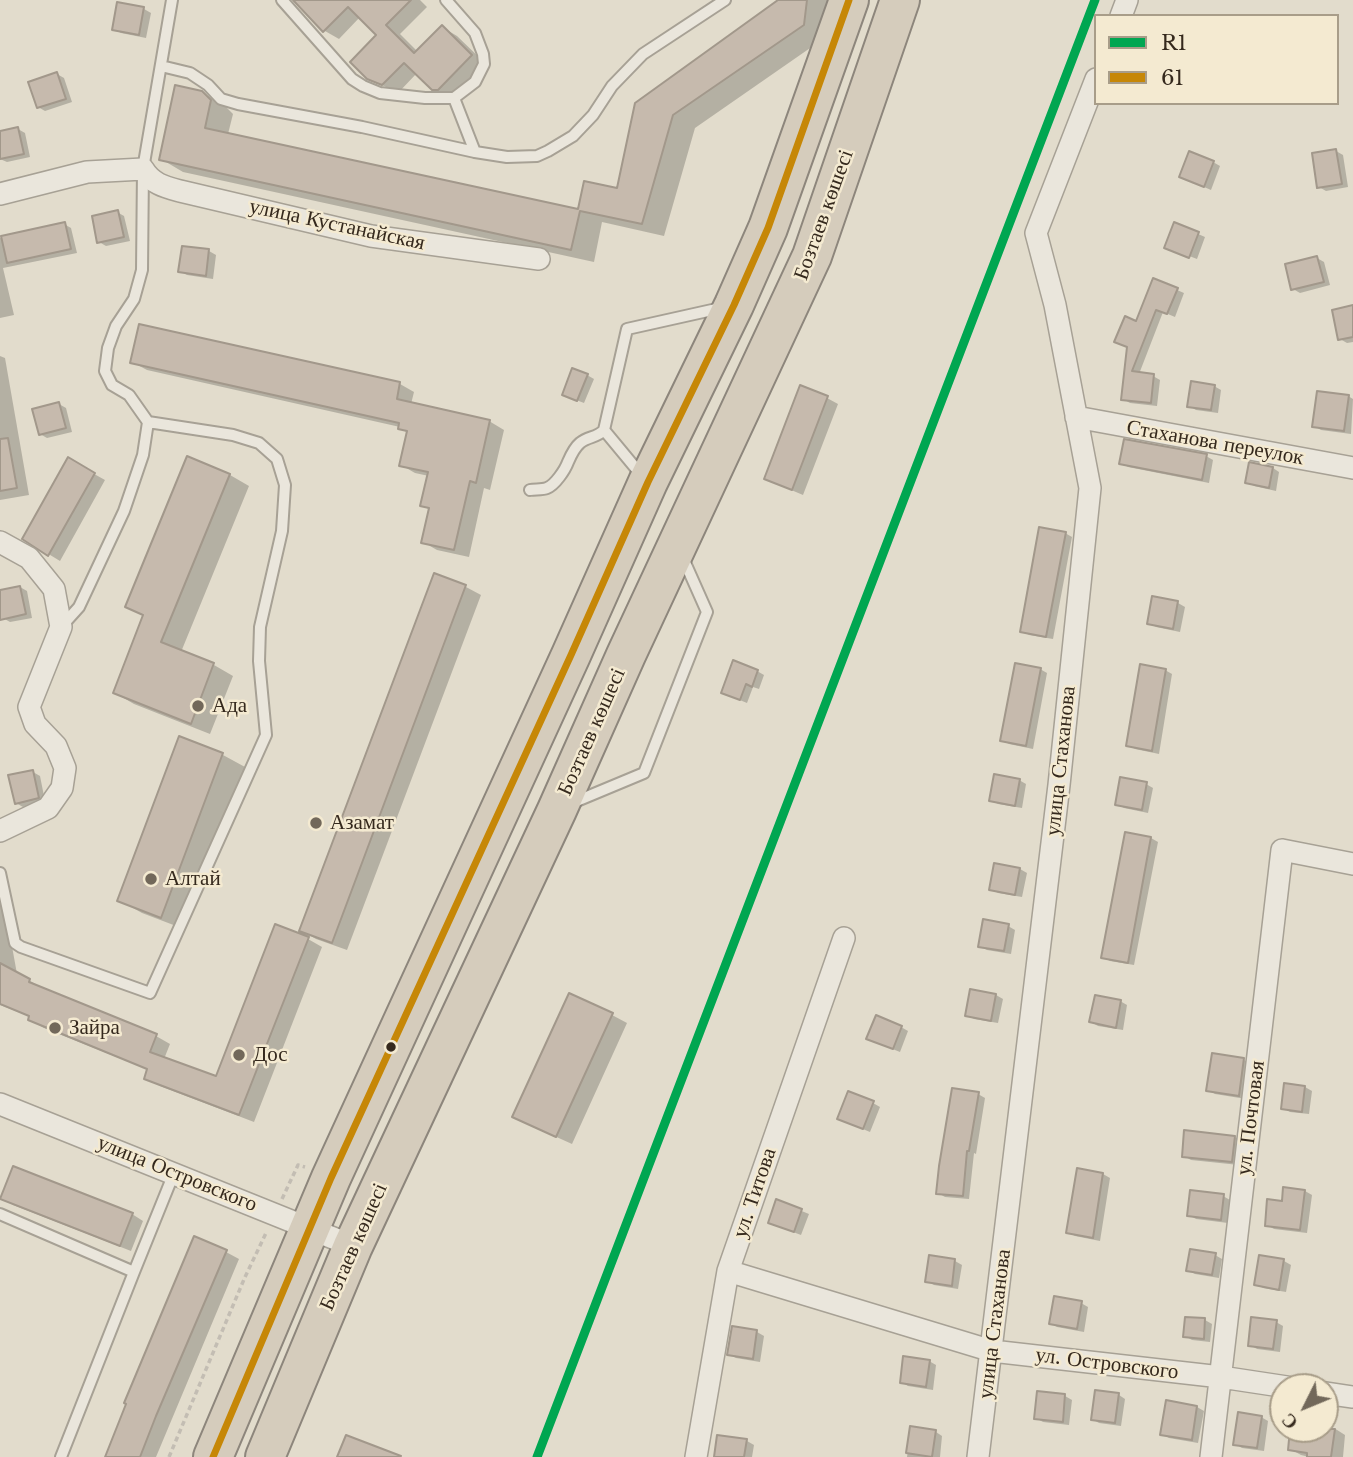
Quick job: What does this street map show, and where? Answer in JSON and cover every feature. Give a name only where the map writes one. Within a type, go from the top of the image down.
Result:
[{"type":"highway","points":[[212,1457],[331,1178],[648,482],[734,305],[768,228],[849,0]]},
{"type":"highway","name":"Бозтаев көшесі","points":[[265,1457],[353,1246],[812,256],[900,0]]},
{"type":"street","name":"улица Стаханова","points":[[978,1457],[1059,785],[1090,488],[1055,305],[1036,233],[1094,84]]},
{"type":"street","points":[[0,194],[87,173],[143,169]]},
{"type":"street","name":"улица Кустанайская","points":[[143,169],[149,178],[162,186],[371,236],[539,259]]},
{"type":"street","name":"Стаханова переулок","points":[[1076,417],[1353,468]]},
{"type":"street","points":[[0,541],[29,558],[54,589],[61,627],[29,707],[35,724],[56,746],[65,768],[62,789],[48,808],[0,831]]},
{"type":"street","name":"ул. Почтовая","points":[[1211,1457],[1282,850],[1353,864]]},
{"type":"street","name":"ул. Титова","points":[[696,1457],[728,1271],[844,937]]},
{"type":"street","name":"улица Островского","points":[[0,1104],[353,1246]]},
{"type":"street","name":"ул. Островского","points":[[728,1271],[992,1351],[1269,1384]]},
{"type":"lane","points":[[61,627],[79,607],[124,511],[143,455],[148,422],[129,395],[112,385],[105,372],[108,348],[116,326],[134,299],[142,270],[143,169],[172,0]]},
{"type":"lane","points":[[282,0],[352,79],[363,86],[380,93],[400,96],[454,98],[475,82],[484,64],[475,33],[446,0]]},
{"type":"lane","points":[[161,66],[190,73],[227,101],[475,152],[537,156],[573,136],[593,115],[612,86],[643,54],[726,0]]},
{"type":"lane","points":[[454,98],[475,152]]},
{"type":"lane","points":[[530,490],[551,485],[566,467],[579,443],[594,438],[604,430],[627,329],[734,305]]},
{"type":"lane","points":[[0,873],[15,943],[20,947],[150,993],[266,735],[258,661],[260,626],[282,531],[285,485],[277,459],[260,443],[233,435],[148,422]]},
{"type":"lane","points":[[604,430],[648,482]]},
{"type":"lane","points":[[557,810],[644,773],[706,612],[677,546]]},
{"type":"lane","points":[[61,1457],[174,1173]]},
{"type":"lane","points":[[0,1214],[134,1272]]},
{"type":"path","points":[[169,1457],[244,1277],[298,1165],[331,1178]]},
{"type":"building","points":[[293,0],[411,0],[386,25],[414,53],[442,25],[472,55],[438,90],[432,90],[404,63],[382,85],[367,79],[350,62],[376,35],[348,7],[323,32]]},
{"type":"building","points":[[778,0],[807,0],[804,25],[673,115],[642,224],[580,211],[571,250],[159,160],[175,85],[202,91],[211,100],[205,128],[578,209],[584,181],[617,188],[635,103]]},
{"type":"building","points":[[117,2],[144,7],[139,35],[112,30]]},
{"type":"building","points":[[57,72],[66,99],[37,108],[28,82]]},
{"type":"building","points":[[18,127],[24,154],[0,159],[0,131]]},
{"type":"building","points":[[1336,149],[1342,184],[1317,188],[1312,153]]},
{"type":"building","points":[[1189,151],[1214,161],[1204,187],[1179,177]]},
{"type":"building","points":[[118,210],[124,237],[97,243],[92,216]]},
{"type":"building","points":[[65,222],[71,249],[7,263],[1,236]]},
{"type":"building","points":[[1174,222],[1199,232],[1189,258],[1164,248]]},
{"type":"building","points":[[182,246],[209,249],[206,276],[178,272]]},
{"type":"building","points":[[1317,256],[1324,282],[1291,290],[1285,264]]},
{"type":"building","points":[[1153,278],[1178,288],[1167,314],[1156,310],[1132,371],[1154,374],[1151,403],[1121,400],[1127,347],[1114,342],[1125,316],[1136,321]]},
{"type":"building","points":[[1353,305],[1353,337],[1338,340],[1332,310]]},
{"type":"building","points":[[139,324],[400,382],[397,399],[490,420],[476,483],[470,481],[454,550],[421,543],[429,508],[420,506],[428,472],[399,466],[407,431],[398,429],[399,423],[130,363]]},
{"type":"building","points":[[572,368],[588,374],[577,401],[562,395]]},
{"type":"building","points":[[1191,381],[1215,385],[1211,410],[1187,407]]},
{"type":"building","points":[[800,385],[828,396],[792,490],[764,479]]},
{"type":"building","points":[[1317,391],[1349,395],[1344,431],[1312,427]]},
{"type":"building","points":[[59,402],[66,428],[39,435],[32,409]]},
{"type":"building","points":[[8,438],[17,488],[0,491],[0,439]]},
{"type":"building","points":[[1124,439],[1207,454],[1202,480],[1119,464]]},
{"type":"building","points":[[187,456],[230,474],[161,642],[214,663],[191,724],[113,693],[143,615],[125,607]]},
{"type":"building","points":[[68,457],[95,473],[48,556],[22,539]]},
{"type":"building","points":[[1249,462],[1273,467],[1269,488],[1245,483]]},
{"type":"building","points":[[1039,527],[1066,532],[1046,637],[1020,632]]},
{"type":"building","points":[[434,573],[466,585],[332,943],[299,931]]},
{"type":"building","points":[[20,586],[26,614],[0,620],[0,590]]},
{"type":"building","points":[[1152,596],[1178,601],[1173,629],[1147,624]]},
{"type":"building","points":[[733,660],[758,670],[752,687],[746,684],[740,700],[721,693]]},
{"type":"building","points":[[1015,663],[1041,668],[1026,746],[1000,741]]},
{"type":"building","points":[[1140,664],[1166,669],[1152,751],[1126,746]]},
{"type":"building","points":[[179,736],[223,753],[161,918],[117,901]]},
{"type":"building","points":[[33,770],[39,798],[15,804],[8,775]]},
{"type":"building","points":[[994,774],[1020,779],[1015,806],[989,801]]},
{"type":"building","points":[[1120,777],[1147,782],[1142,810],[1115,805]]},
{"type":"building","points":[[1125,832],[1151,837],[1128,963],[1101,958]]},
{"type":"building","points":[[994,863],[1020,868],[1015,895],[989,890]]},
{"type":"building","points":[[983,919],[1009,924],[1004,951],[978,947]]},
{"type":"building","points":[[275,924],[309,937],[239,1115],[144,1079],[147,1069],[28,1020],[29,1016],[0,1004],[0,963],[30,979],[29,982],[157,1034],[150,1052],[216,1076]]},
{"type":"building","points":[[970,989],[996,994],[991,1021],[965,1016]]},
{"type":"building","points":[[569,993],[613,1013],[556,1137],[512,1117]]},
{"type":"building","points":[[1095,995],[1121,1000],[1116,1028],[1089,1022]]},
{"type":"building","points":[[876,1015],[902,1026],[893,1049],[866,1039]]},
{"type":"building","points":[[1212,1053],[1244,1058],[1239,1096],[1206,1091]]},
{"type":"building","points":[[1284,1083],[1305,1086],[1302,1112],[1281,1109]]},
{"type":"building","points":[[952,1088],[979,1092],[967,1151],[963,1196],[936,1194]]},
{"type":"building","points":[[848,1091],[874,1101],[863,1129],[837,1119]]},
{"type":"building","points":[[1184,1130],[1235,1136],[1232,1162],[1182,1157]]},
{"type":"building","points":[[13,1166],[133,1213],[120,1246],[0,1199]]},
{"type":"building","points":[[1077,1168],[1103,1173],[1093,1238],[1066,1233]]},
{"type":"building","points":[[1283,1187],[1305,1190],[1300,1230],[1265,1226],[1267,1199],[1282,1201]]},
{"type":"building","points":[[1190,1190],[1224,1194],[1221,1220],[1187,1216]]},
{"type":"building","points":[[776,1199],[802,1209],[794,1232],[768,1223]]},
{"type":"building","points":[[194,1236],[227,1250],[140,1457],[105,1457],[126,1404],[124,1403]]},
{"type":"building","points":[[1190,1249],[1216,1253],[1212,1275],[1186,1271]]},
{"type":"building","points":[[929,1255],[955,1259],[952,1286],[925,1282]]},
{"type":"building","points":[[1259,1255],[1284,1259],[1279,1290],[1254,1285]]},
{"type":"building","points":[[1054,1296],[1082,1301],[1077,1329],[1049,1324]]},
{"type":"building","points":[[1185,1317],[1205,1318],[1204,1339],[1183,1337]]},
{"type":"building","points":[[1251,1317],[1277,1320],[1273,1349],[1248,1346]]},
{"type":"building","points":[[732,1326],[757,1330],[753,1359],[727,1355]]},
{"type":"building","points":[[903,1356],[930,1360],[926,1387],[900,1383]]},
{"type":"building","points":[[1095,1390],[1119,1393],[1115,1423],[1091,1420]]},
{"type":"building","points":[[1037,1391],[1065,1394],[1063,1422],[1034,1419]]},
{"type":"building","points":[[1166,1400],[1197,1406],[1192,1440],[1160,1435]]},
{"type":"building","points":[[1238,1412],[1262,1416],[1257,1448],[1233,1445]]},
{"type":"building","points":[[910,1426],[936,1430],[932,1457],[906,1453]]},
{"type":"building","points":[[346,1435],[401,1456],[337,1457]]},
{"type":"building","points":[[717,1435],[747,1439],[744,1457],[714,1457]]},
{"type":"building","points":[[1289,1443],[1333,1443],[1331,1457],[1307,1457],[1307,1453],[1288,1450]]},
{"type":"transit line","name":"61","points":[[213,1457],[331,1178],[648,482],[734,305],[768,228],[849,0]]},
{"type":"transit line","name":"R1","points":[[537,1457],[1095,0]]},
{"type":"place","name":"Ада","points":[[198,706]]},
{"type":"place","name":"Азамат","points":[[316,823]]},
{"type":"place","name":"Алтай","points":[[151,879]]},
{"type":"place","name":"Зайра","points":[[55,1028]]},
{"type":"place","name":"Дос","points":[[239,1055]]}]
